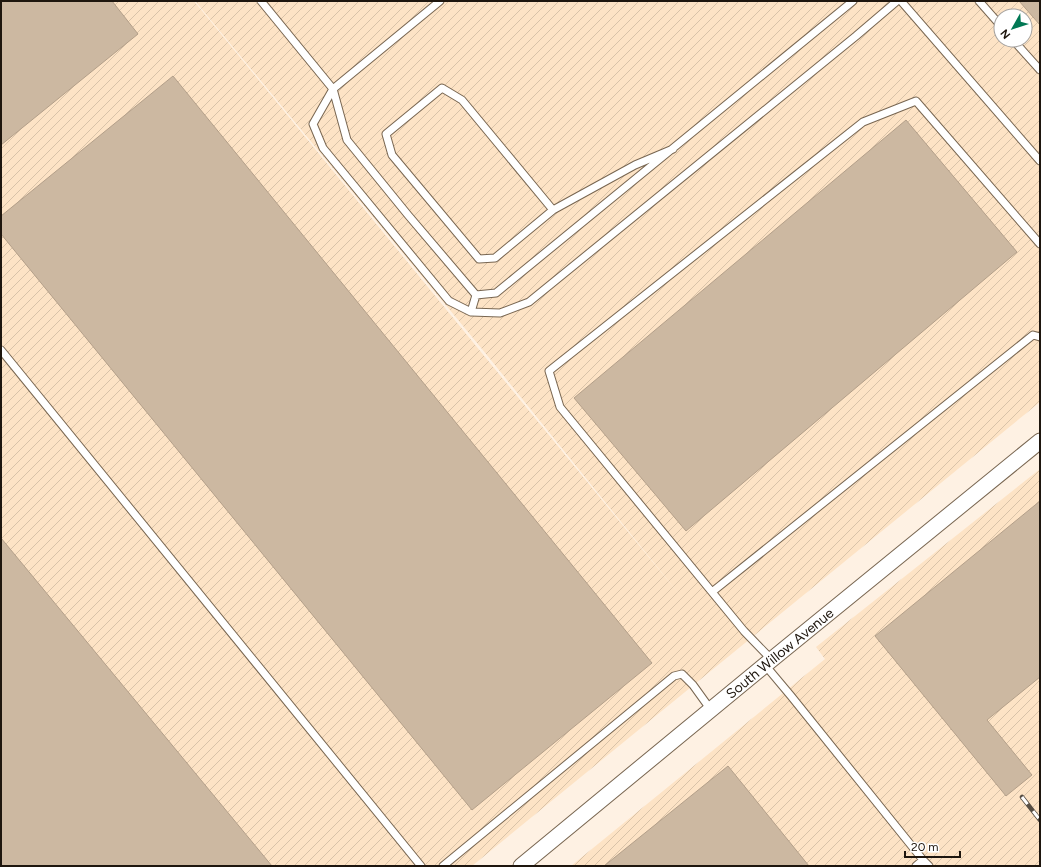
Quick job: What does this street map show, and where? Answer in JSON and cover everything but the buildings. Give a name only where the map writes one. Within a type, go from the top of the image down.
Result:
[{"type":"street","name":"South Willow Avenue","points":[[521,866],[1040,441]]},
{"type":"lane","points":[[261,1],[333,89],[347,140],[476,295]]},
{"type":"lane","points":[[440,1],[333,89],[313,124],[323,148],[449,301],[471,312],[500,313],[529,302],[897,1]]},
{"type":"lane","points":[[476,295],[496,293],[853,1]]},
{"type":"lane","points":[[901,1],[1040,161]]},
{"type":"lane","points":[[979,1],[993,17]]},
{"type":"lane","points":[[1021,48],[1040,70]]},
{"type":"lane","points":[[553,210],[462,100],[442,88],[386,134],[392,155],[479,258],[495,258],[553,210],[635,165],[673,148]]},
{"type":"lane","points":[[929,866],[792,696],[744,631],[560,407],[549,371],[863,122],[916,100],[1040,244]]},
{"type":"lane","points":[[471,312],[476,295]]},
{"type":"lane","points":[[712,592],[1033,335],[1040,337]]},
{"type":"lane","points":[[1,350],[421,866]]},
{"type":"lane","points":[[443,866],[674,676],[682,674],[693,685],[711,710]]},
{"type":"lane","points":[[916,866],[923,860]]},
{"type":"shaded area","points":[[1,1],[194,1],[683,599],[482,349],[195,1],[1040,1],[1040,402],[472,866],[1,866]]},
{"type":"shaded area","points":[[1040,469],[1040,866],[571,866],[825,659],[816,647]]},
{"type":"railway","points":[[1022,797],[1040,820]]}]
